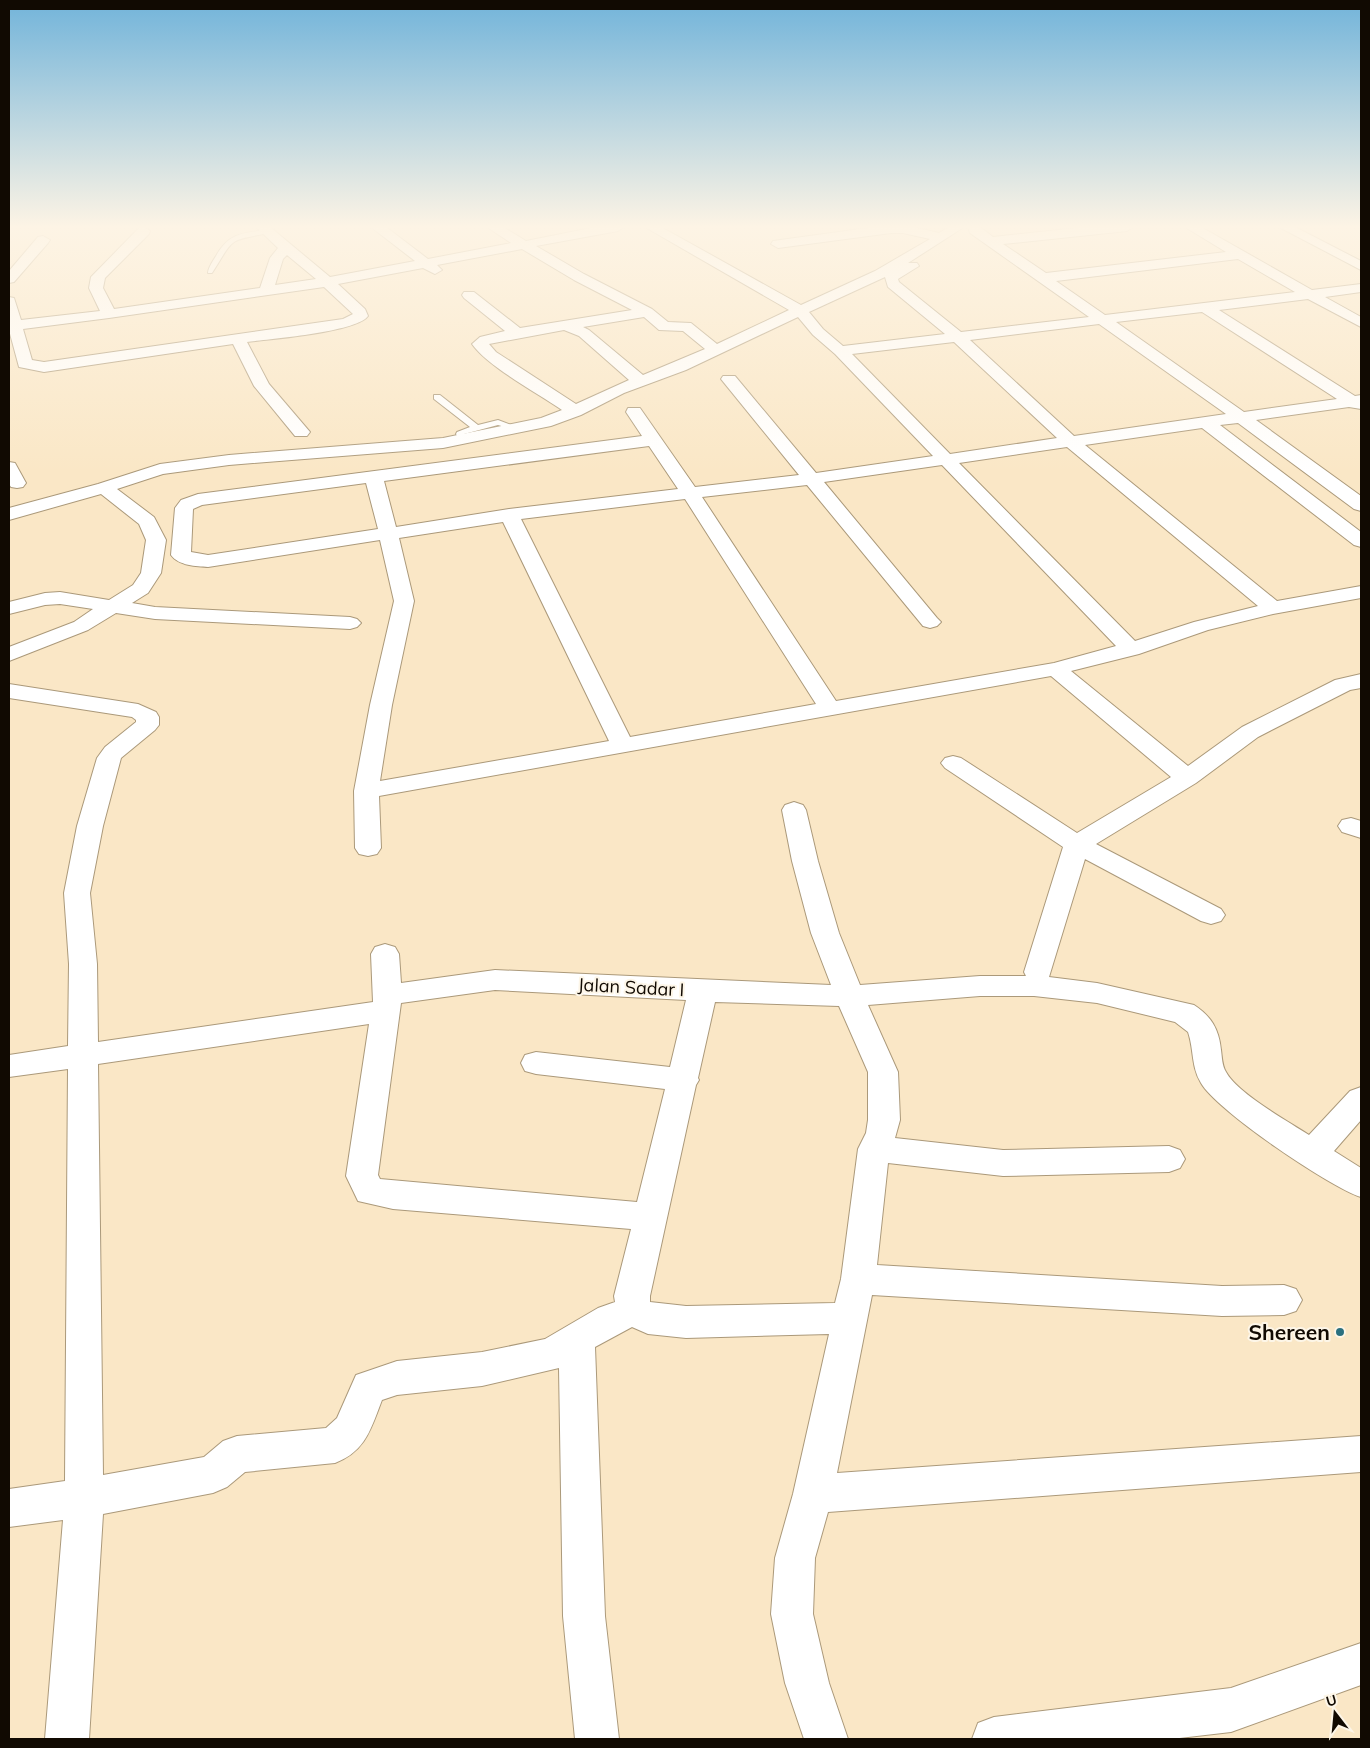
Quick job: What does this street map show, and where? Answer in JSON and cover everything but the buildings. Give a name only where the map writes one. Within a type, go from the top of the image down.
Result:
[{"type":"street","points":[[10,309],[12,326],[24,364],[44,367],[347,323],[361,316],[356,309]]},
{"type":"street","points":[[106,309],[109,314]]},
{"type":"street","points":[[12,326],[148,309]]},
{"type":"street","points":[[486,309],[517,333]]},
{"type":"street","points":[[641,309],[664,327],[686,326],[716,350]]},
{"type":"street","points":[[9,514],[104,488],[160,469],[230,460],[418,446],[463,440],[518,429],[575,411],[618,390],[716,350],[802,309],[804,324],[818,332],[840,351],[1131,649]]},
{"type":"street","points":[[924,309],[957,336],[1070,442],[1273,608]]},
{"type":"street","points":[[1087,309],[1361,505]]},
{"type":"street","points":[[840,351],[1185,309]]},
{"type":"street","points":[[1209,309],[1358,403]]},
{"type":"street","points":[[1336,309],[1361,323]]},
{"type":"street","points":[[575,411],[491,355],[481,346],[481,342],[517,333],[647,312]]},
{"type":"street","points":[[567,325],[584,333],[641,382]]},
{"type":"street","points":[[238,339],[262,386],[301,432]]},
{"type":"street","points":[[729,379],[930,622]]},
{"type":"street","points":[[652,440],[198,500],[184,508],[181,555],[192,560],[208,561],[509,515],[810,479],[1237,417],[1358,403]]},
{"type":"street","points":[[634,412],[690,493],[831,710]]},
{"type":"street","points":[[1209,422],[1361,541]]},
{"type":"street","points":[[368,848],[366,791],[381,704],[404,601],[374,477]]},
{"type":"street","points":[[9,655],[82,626],[140,589],[150,573],[156,540],[147,521],[104,488]]},
{"type":"street","points":[[509,515],[624,746]]},
{"type":"street","points":[[366,791],[1055,669],[1131,649],[1201,626],[1273,608],[1361,592]]},
{"type":"street","points":[[9,608],[45,599],[60,598],[155,613],[350,623]]},
{"type":"street","points":[[1055,669],[1187,778]]},
{"type":"street","points":[[1038,972],[1077,844],[1187,778],[1250,732],[1344,685],[1361,681]]},
{"type":"street","points":[[9,691],[138,711],[148,718],[147,725],[113,752],[109,758],[90,826],[76,893],[83,964],[84,1498],[67,1739]]},
{"type":"street","points":[[953,763],[1077,844],[1211,915]]},
{"type":"street","points":[[794,810],[805,861],[825,933],[849,996],[883,1072],[884,1120],[882,1133],[874,1149],[858,1280],[813,1494],[795,1558],[792,1614],[807,1683],[826,1739]]},
{"type":"street","points":[[385,954],[386,1003],[362,1176],[370,1191],[393,1196],[650,1217]]},
{"type":"street","name":"Jalan Sadar I","points":[[9,1066],[84,1056],[386,1003],[458,984],[495,980],[703,991],[684,1080],[632,1296],[634,1311]]},
{"type":"street","points":[[703,991],[849,996],[980,986],[1034,986],[1097,993],[1184,1013],[1194,1018],[1205,1032],[1206,1055],[1210,1074],[1220,1086],[1246,1108],[1312,1154],[1361,1184]]},
{"type":"street","points":[[536,1063],[684,1080]]},
{"type":"street","points":[[1312,1154],[1361,1099]]},
{"type":"street","points":[[874,1149],[1003,1163],[1169,1159]]},
{"type":"street","points":[[858,1280],[1222,1301],[1284,1300]]},
{"type":"street","points":[[9,1508],[84,1498],[213,1474],[237,1454],[334,1445],[351,1430],[369,1387],[397,1378],[482,1370],[552,1354],[611,1318],[634,1311],[648,1318],[686,1322],[850,1318]]},
{"type":"street","points":[[577,1339],[584,1616],[598,1739]]},
{"type":"street","points":[[813,1494],[1361,1454]]},
{"type":"street","points":[[994,1739],[1231,1710],[1361,1664]]},
{"type":"lane","points":[[437,397],[476,427]]},
{"type":"lane","points":[[463,440],[461,432],[476,427],[502,422],[518,429]]},
{"type":"place","name":"Shereen","points":[[1340,1332]]}]
